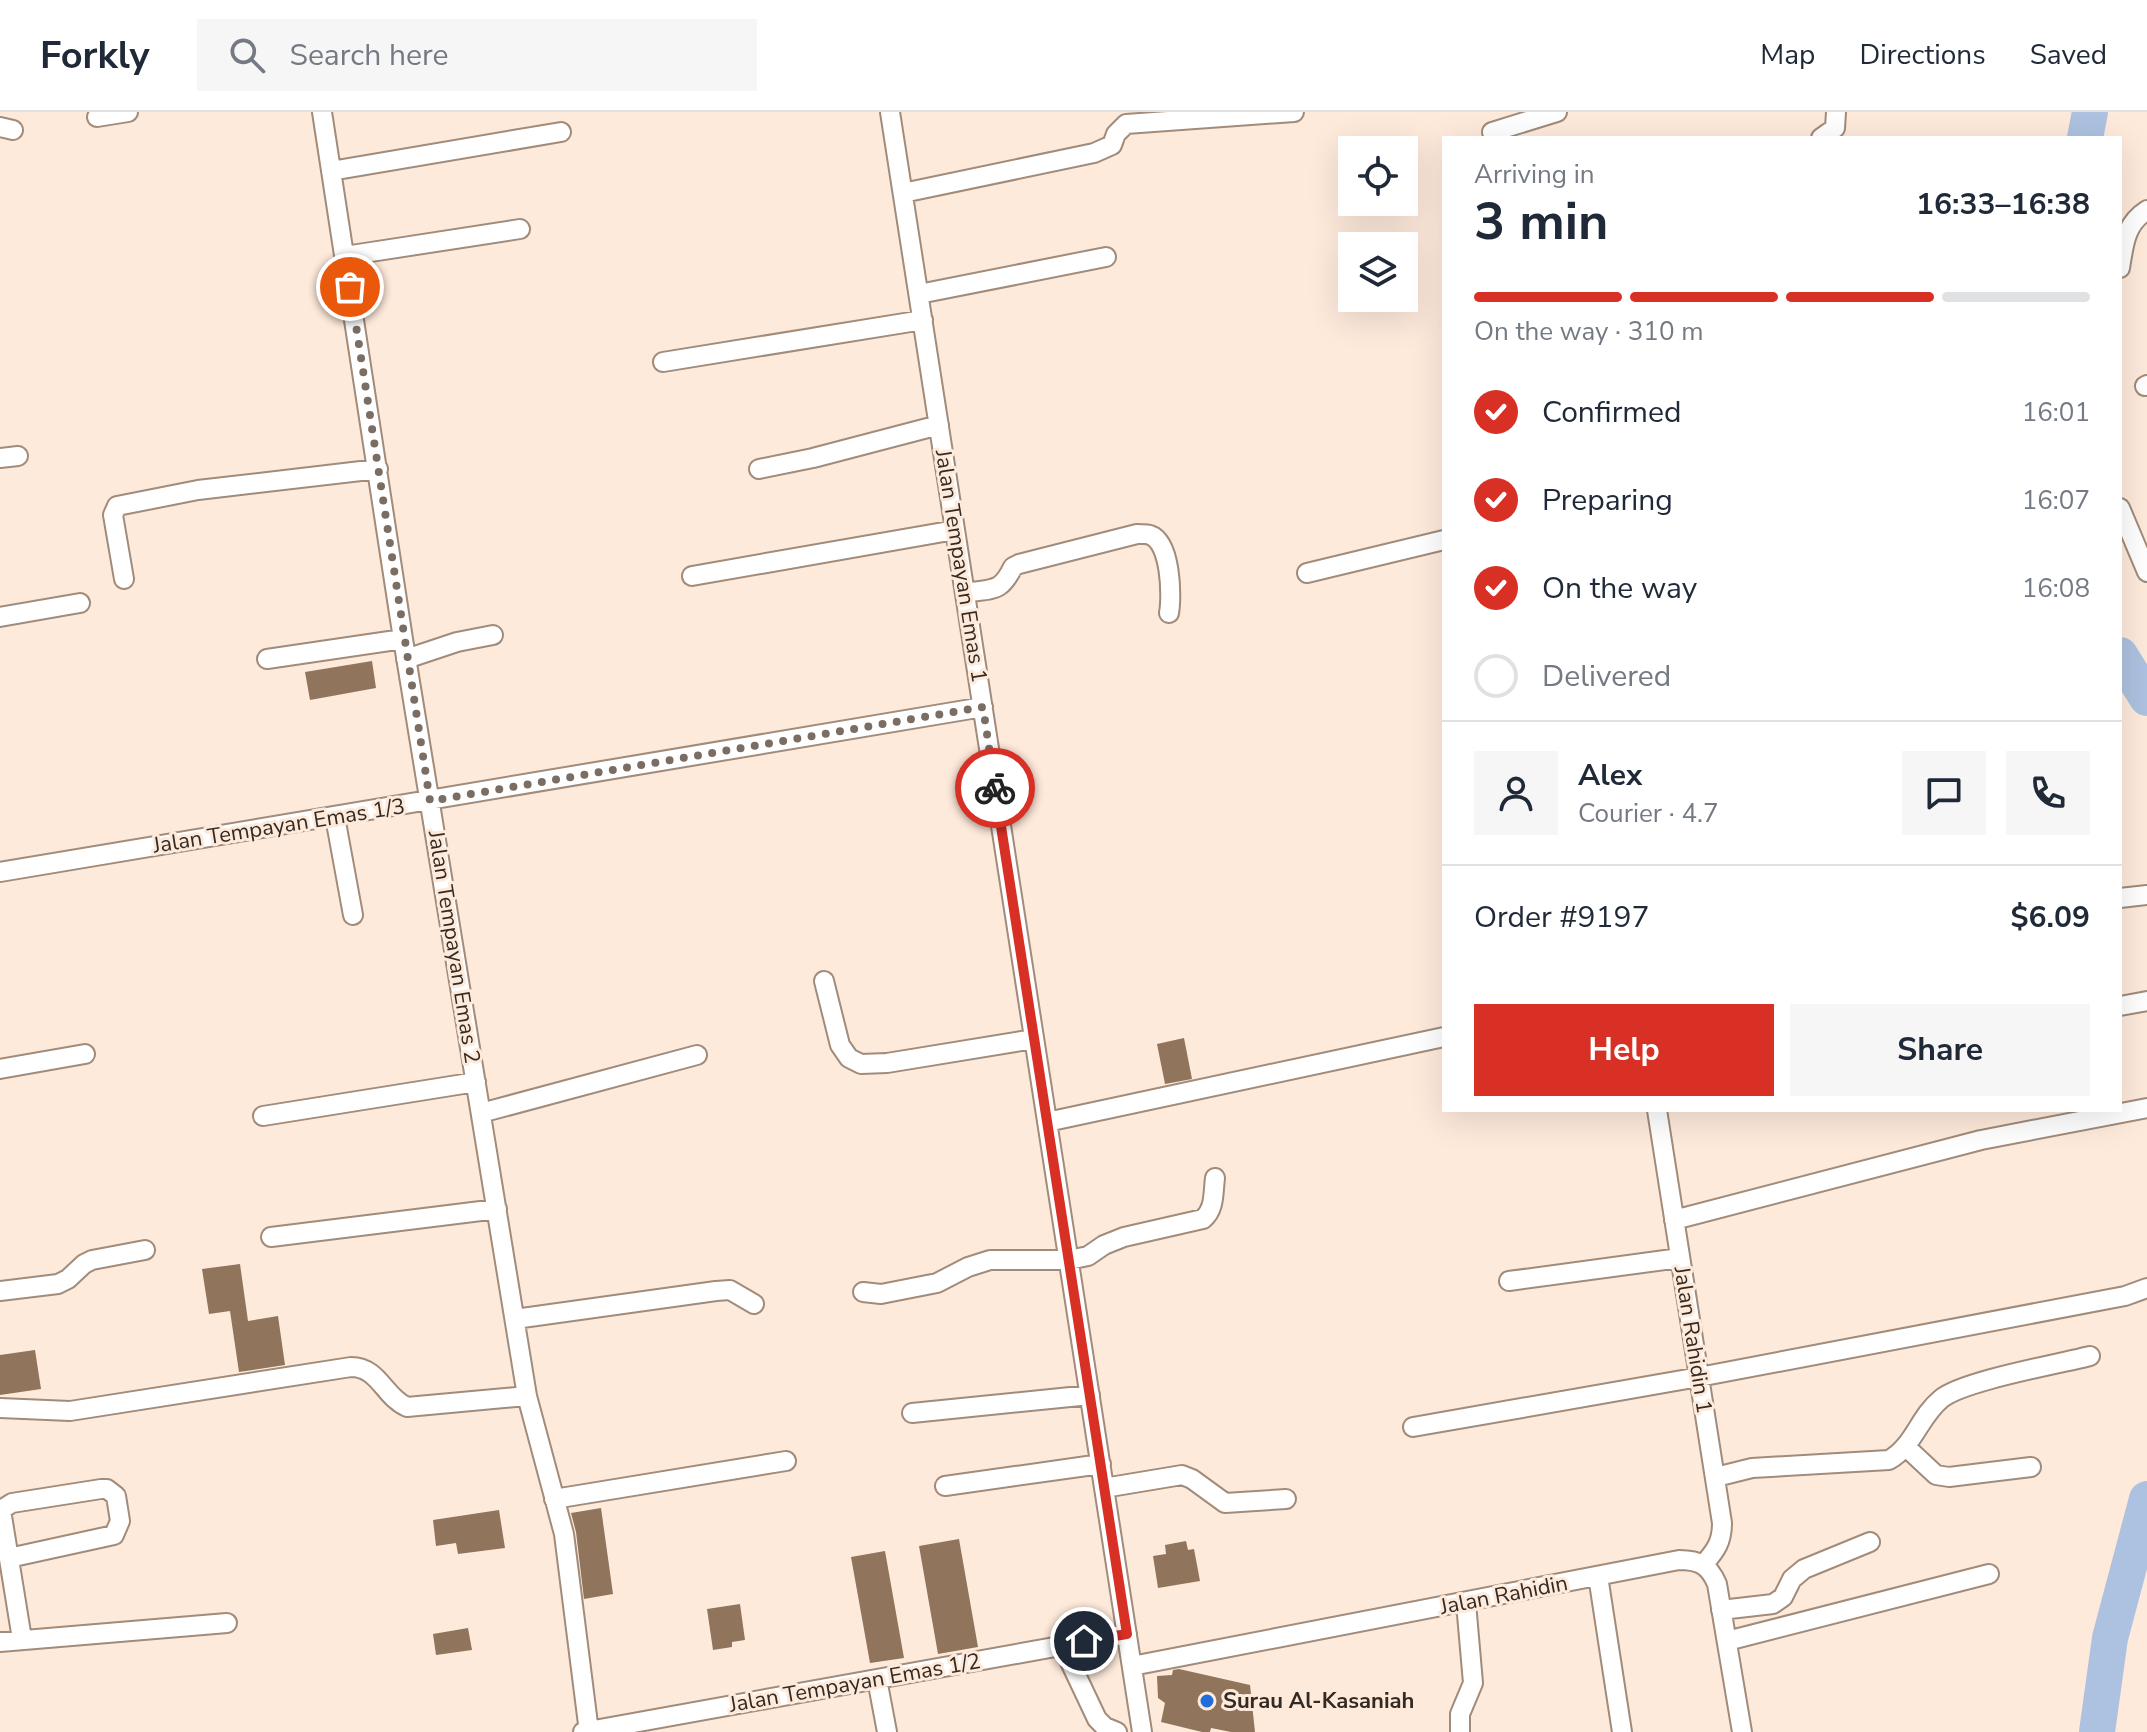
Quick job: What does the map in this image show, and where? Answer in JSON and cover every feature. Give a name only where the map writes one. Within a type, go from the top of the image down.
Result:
[{"type":"street","points":[[97,117],[128,112]]},
{"type":"street","name":"Jalan Tempayan Emas 2","points":[[322,112],[406,659],[527,1396],[564,1534],[587,1732]]},
{"type":"street","name":"Jalan Tempayan Emas 1","points":[[890,112],[1142,1732]]},
{"type":"street","points":[[903,193],[1094,153],[1112,145],[1116,134],[1126,124],[1294,112]]},
{"type":"street","points":[[1488,112],[1492,135],[1557,112]]},
{"type":"street","points":[[1824,136],[1835,128],[1836,112]]},
{"type":"street","points":[[331,171],[561,132]]},
{"type":"street","points":[[2122,254],[2125,234],[2133,221],[2147,210]]},
{"type":"street","points":[[345,256],[520,229]]},
{"type":"street","points":[[919,294],[1106,257]]},
{"type":"street","points":[[663,362],[923,320]]},
{"type":"street","points":[[759,469],[939,425]]},
{"type":"street","points":[[124,579],[113,515],[117,506],[123,503],[198,490],[378,469]]},
{"type":"street","points":[[2122,513],[2147,572]]},
{"type":"street","points":[[692,576],[955,530]]},
{"type":"street","points":[[965,593],[1000,587],[1013,567],[1019,564],[1137,534],[1149,534],[1157,540],[1167,563],[1172,596],[1169,613]]},
{"type":"street","points":[[1307,573],[1442,540]]},
{"type":"street","points":[[0,617],[80,603]]},
{"type":"street","points":[[406,659],[457,642],[493,635]]},
{"type":"street","points":[[267,659],[403,639]]},
{"type":"street","name":"Jalan Tempayan Emas 1/3","points":[[0,872],[983,707]]},
{"type":"street","points":[[335,817],[353,915]]},
{"type":"street","points":[[2122,898],[2147,895]]},
{"type":"street","points":[[824,981],[840,1045],[849,1058],[861,1064],[887,1063],[1034,1039]]},
{"type":"street","points":[[2122,1006],[2147,1001]]},
{"type":"street","points":[[1047,1122],[1442,1037]]},
{"type":"street","points":[[0,1069],[85,1054]]},
{"type":"street","points":[[481,1113],[697,1055]]},
{"type":"street","points":[[263,1116],[476,1082]]},
{"type":"street","points":[[1674,1220],[1981,1140],[2147,1108]]},
{"type":"street","name":"Jalan Rahidin 1","points":[[1657,1112],[1716,1477],[1722,1537],[1718,1548],[1704,1564]]},
{"type":"street","points":[[863,1292],[881,1294],[937,1283],[990,1260],[1069,1260],[1088,1256],[1124,1237],[1203,1219],[1212,1207],[1215,1178]]},
{"type":"street","points":[[271,1237],[497,1209]]},
{"type":"street","points":[[0,1291],[58,1284],[92,1260],[145,1250]]},
{"type":"street","points":[[1509,1281],[1680,1258]]},
{"type":"street","points":[[1413,1427],[1699,1377],[2125,1296],[2147,1288]]},
{"type":"street","points":[[515,1319],[730,1290],[754,1304]]},
{"type":"street","points":[[1716,1477],[1752,1468],[1889,1460],[1906,1447],[1929,1411],[1951,1391],[2090,1356]]},
{"type":"street","points":[[0,1408],[70,1411],[351,1367],[368,1370],[393,1398],[407,1407],[527,1396]]},
{"type":"street","points":[[912,1413],[1090,1395]]},
{"type":"street","points":[[1906,1447],[1936,1475],[1949,1477],[2031,1467]]},
{"type":"street","points":[[554,1499],[786,1461]]},
{"type":"street","points":[[945,1486],[1101,1464]]},
{"type":"street","points":[[1104,1488],[1182,1475],[1225,1503],[1286,1499]]},
{"type":"street","points":[[9,1558],[114,1535],[120,1526],[116,1496],[107,1489],[101,1489],[7,1505],[1,1510],[22,1639]]},
{"type":"street","points":[[1721,1610],[1773,1604],[1783,1597],[1792,1579],[1804,1569],[1870,1542]]},
{"type":"street","name":"Jalan Rahidin","points":[[1132,1666],[1679,1560],[1704,1564]]},
{"type":"street","points":[[1704,1564],[1717,1584],[1742,1732]]},
{"type":"street","points":[[1727,1641],[1989,1574]]},
{"type":"street","points":[[1598,1576],[1622,1732]]},
{"type":"street","points":[[1460,1732],[1460,1714],[1473,1683],[1466,1603]]},
{"type":"street","points":[[0,1642],[227,1623]]},
{"type":"street","name":"Jalan Tempayan Emas 1/2","points":[[587,1732],[1127,1634]]},
{"type":"street","points":[[1062,1645],[1097,1719],[1117,1732]]},
{"type":"street","points":[[877,1679],[887,1732]]},
{"type":"building","points":[[372,661],[376,688],[310,700],[305,672]]},
{"type":"building","points":[[1184,1038],[1192,1079],[1165,1084],[1157,1044]]},
{"type":"building","points":[[240,1264],[248,1321],[278,1316],[285,1365],[239,1372],[230,1311],[209,1314],[202,1269]]},
{"type":"building","points":[[35,1350],[41,1389],[0,1395],[0,1355]]},
{"type":"building","points":[[601,1508],[613,1594],[584,1599],[571,1513]]},
{"type":"building","points":[[499,1510],[505,1548],[458,1554],[456,1543],[436,1546],[433,1520]]},
{"type":"building","points":[[959,1539],[978,1647],[938,1654],[919,1546]]},
{"type":"building","points":[[1186,1541],[1188,1550],[1194,1549],[1200,1581],[1158,1588],[1153,1556],[1166,1554],[1165,1545]]},
{"type":"building","points":[[885,1551],[904,1658],[870,1663],[851,1557]]},
{"type":"building","points":[[740,1604],[745,1640],[732,1642],[732,1647],[713,1650],[707,1609]]},
{"type":"building","points":[[468,1628],[472,1650],[436,1655],[433,1634]]},
{"type":"building","name":"Surau Al-Kasaniah","points":[[1173,1670],[1250,1685],[1255,1732],[1211,1728],[1210,1732],[1202,1732],[1161,1722],[1165,1703],[1158,1698],[1157,1676],[1172,1675]]},
{"type":"waterway","points":[[2085,136],[2090,112]]},
{"type":"waterway","points":[[2122,658],[2147,698]]},
{"type":"waterway","points":[[2097,1732],[2110,1638],[2147,1499]]},
{"type":"way so far","points":[[350,287],[430,801],[983,707],[995,788]]},
{"type":"place","name":"Surau Al-Kasaniah","points":[[1207,1701]]},
{"type":"route","points":[[995,788],[1127,1634],[1084,1641]]}]
